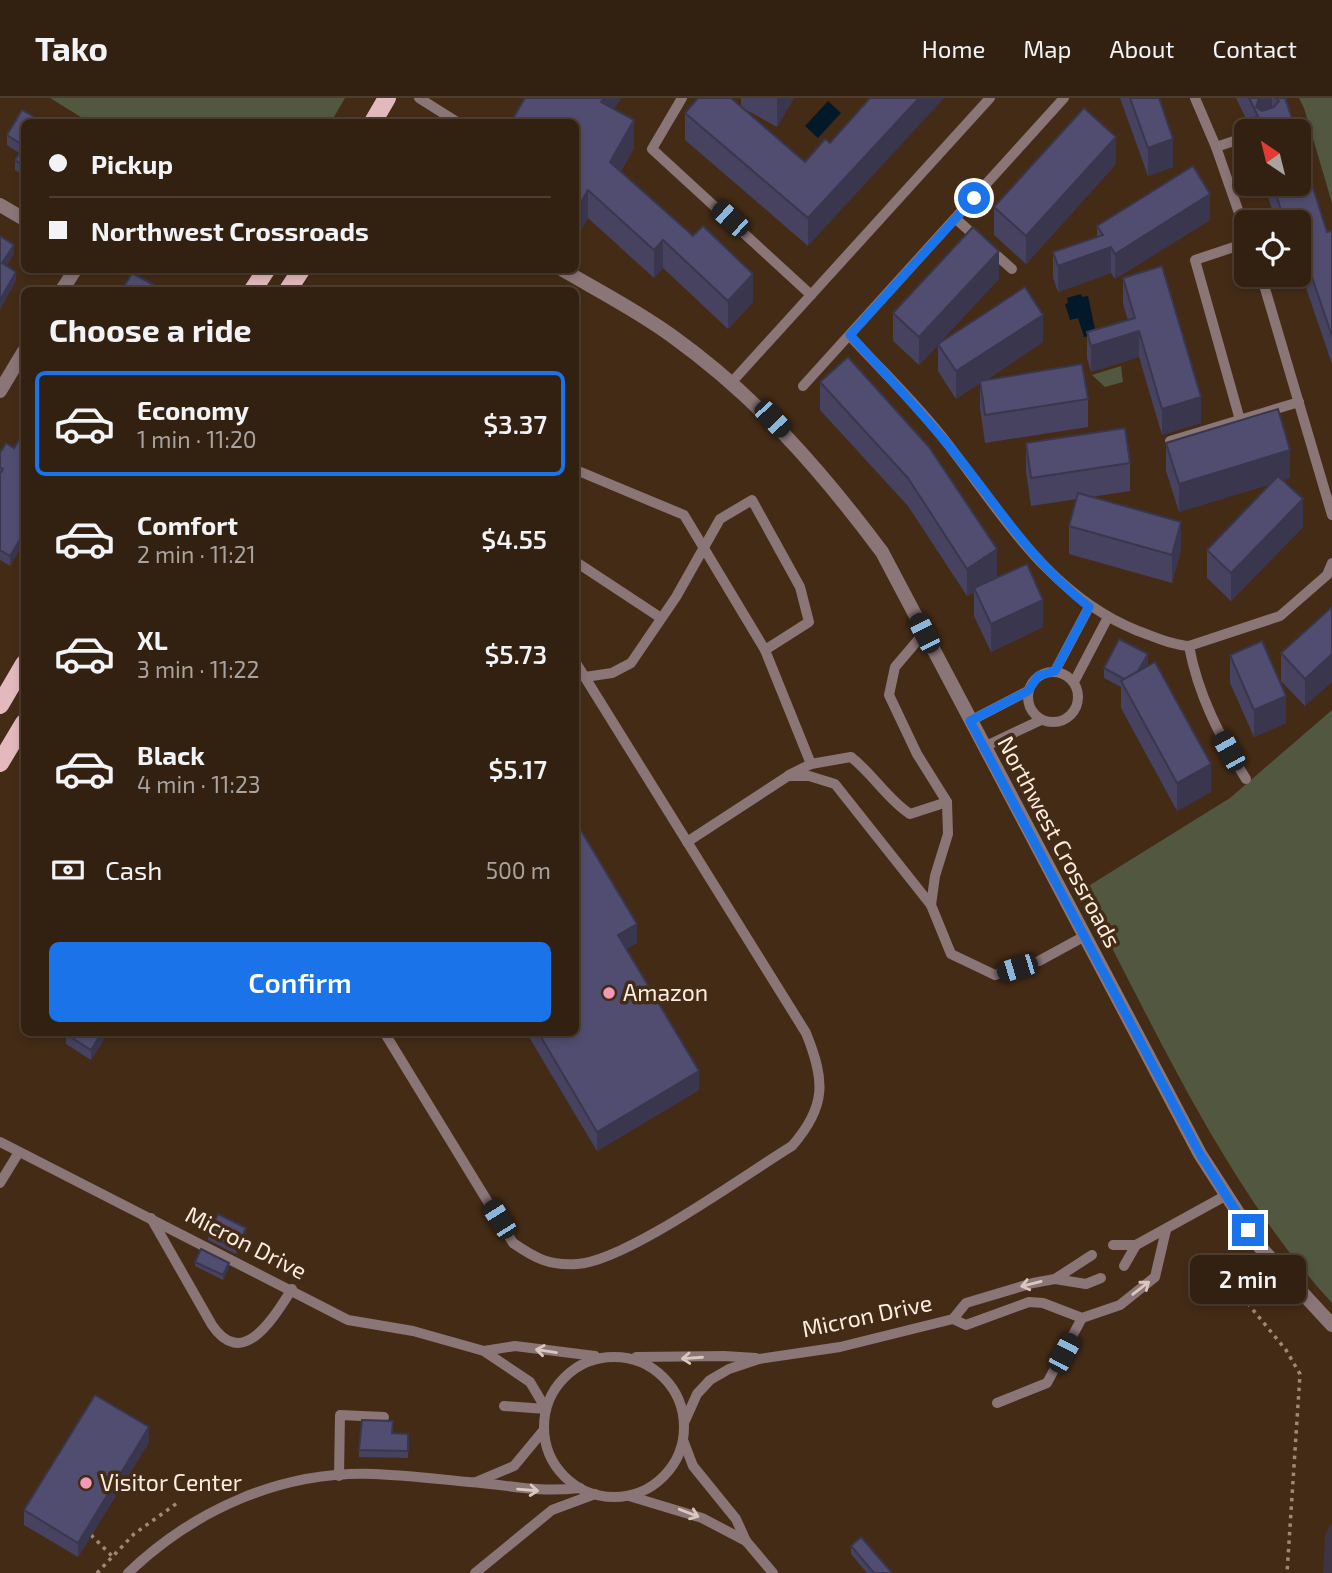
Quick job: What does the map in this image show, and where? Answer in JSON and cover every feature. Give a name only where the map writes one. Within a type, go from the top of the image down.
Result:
[{"type":"main road","points":[[375,119],[387,98]]},
{"type":"main road","points":[[0,705],[21,669]]},
{"type":"main road","points":[[0,763],[21,728]]},
{"type":"street","points":[[0,205],[21,217]]},
{"type":"street","name":"Northwest Crossroads","points":[[568,273],[671,335],[772,419],[829,480],[882,552],[1083,937],[1225,1196],[1260,1247],[1332,1325]]},
{"type":"street","points":[[0,391],[21,356]]},
{"type":"lane","points":[[419,98],[452,119]]},
{"type":"lane","points":[[682,98],[652,149],[811,295]]},
{"type":"lane","points":[[731,383],[990,98]]},
{"type":"lane","points":[[803,386],[1064,98]]},
{"type":"lane","points":[[1195,98],[1238,210]]},
{"type":"lane","points":[[1216,147],[1234,141]]},
{"type":"lane","points":[[956,219],[1012,269]]},
{"type":"lane","points":[[1234,247],[1195,260],[1240,420]]},
{"type":"lane","points":[[1265,287],[1332,515]]},
{"type":"lane","points":[[850,335],[945,441],[1023,543],[1068,590],[1107,619],[1176,645],[1189,646],[1280,616],[1328,575],[1332,563]]},
{"type":"lane","points":[[1170,441],[1299,402]]},
{"type":"lane","points":[[579,471],[684,515],[765,650],[811,764]]},
{"type":"lane","points":[[584,677],[612,673],[631,663],[705,550],[720,519],[752,500],[800,587],[809,622],[765,650]]},
{"type":"lane","points":[[579,564],[661,618]]},
{"type":"lane","points":[[970,721],[1028,691],[1038,676],[1055,671],[1089,607]]},
{"type":"lane","points":[[984,747],[1041,720],[1059,722],[1074,711],[1078,700],[1074,682],[1107,619]]},
{"type":"lane","points":[[924,633],[895,667],[889,695],[917,754],[947,802],[948,834],[935,876],[930,905]]},
{"type":"lane","points":[[1189,646],[1203,697],[1246,779]]},
{"type":"lane","points":[[386,1036],[513,1243],[540,1261],[578,1265],[628,1248],[792,1146],[809,1126],[821,1085],[818,1064],[806,1033],[579,668]]},
{"type":"lane","points":[[1055,671],[1074,682]]},
{"type":"lane","points":[[1028,691],[1030,707],[1041,720]]},
{"type":"lane","points":[[687,842],[811,764],[851,757],[868,770],[898,806],[911,814],[947,802]]},
{"type":"lane","points":[[788,776],[809,776],[835,784],[930,905],[951,954],[995,975],[1039,961],[1083,937]]},
{"type":"lane","name":"Micron Drive","points":[[0,1142],[348,1320],[413,1331],[484,1351],[530,1382],[546,1409]]},
{"type":"lane","points":[[0,1183],[19,1152]]},
{"type":"lane","points":[[1113,1245],[1136,1245],[1225,1196]]},
{"type":"lane","points":[[151,1218],[212,1325],[219,1336],[230,1343],[243,1343],[262,1331],[292,1289]]},
{"type":"lane","points":[[953,1319],[966,1325],[1030,1302],[1043,1303],[1083,1318],[1120,1305],[1154,1277],[1166,1230]]},
{"type":"lane","points":[[1124,1266],[1136,1245]]},
{"type":"lane","name":"Micron Drive","points":[[626,1357],[724,1356],[759,1359],[840,1347],[953,1319],[966,1303],[1055,1279],[1092,1255]]},
{"type":"lane","points":[[1055,1279],[1086,1284],[1101,1278]]},
{"type":"lane","points":[[997,1403],[1047,1383],[1083,1318]]},
{"type":"lane","name":"Micron Drive","points":[[484,1351],[515,1346],[571,1355],[608,1356]]},
{"type":"lane","points":[[628,1495],[641,1491],[664,1476],[679,1453],[684,1423],[681,1404],[673,1387],[660,1373],[626,1357],[608,1356],[576,1367],[557,1385],[546,1409],[543,1430],[546,1445],[558,1470],[580,1488],[595,1494],[628,1495],[691,1514],[746,1541]]},
{"type":"lane","name":"Micron Drive","points":[[684,1423],[697,1394],[710,1380],[759,1359]]},
{"type":"lane","points":[[503,1406],[546,1409]]},
{"type":"lane","points":[[339,1476],[340,1415],[384,1417]]},
{"type":"lane","points":[[476,1482],[514,1466],[528,1453],[543,1430]]},
{"type":"lane","points":[[683,1439],[693,1466],[736,1519],[746,1541],[773,1573]]},
{"type":"lane","points":[[128,1573],[176,1531],[233,1500],[295,1482],[372,1474],[476,1482],[547,1492],[580,1488]]},
{"type":"lane","points":[[475,1573],[552,1510],[595,1494]]},
{"type":"path","points":[[1226,1278],[1286,1350],[1300,1374],[1287,1573]]},
{"type":"path","points":[[97,1573],[148,1523],[180,1501]]},
{"type":"path","points":[[91,1535],[113,1556]]},
{"type":"shaded area","points":[[1332,1523],[1332,1573],[1323,1573],[1325,1535]]},
{"type":"green space","points":[[50,98],[345,98],[333,119],[84,119]]},
{"type":"green space","points":[[1299,98],[1332,98],[1332,203],[1311,132],[1311,119],[1307,119]]},
{"type":"green space","points":[[1121,366],[1123,382],[1105,387],[1092,375]]},
{"type":"green space","points":[[1332,710],[1332,1303],[1258,1209],[1226,1158],[1165,1051],[1082,890],[1230,798]]},
{"type":"water","points":[[828,101],[841,113],[818,138],[805,126]]},
{"type":"water","points":[[1081,294],[1082,297],[1088,296],[1096,334],[1084,337],[1078,318],[1070,320],[1065,304],[1068,303],[1067,298]]},
{"type":"building","points":[[525,98],[604,98],[601,102],[634,120],[610,162],[693,236],[703,226],[753,274],[728,301],[663,240],[654,250],[588,190],[579,201],[579,119],[513,119]]},
{"type":"building","points":[[698,98],[731,98],[805,162],[825,139],[830,143],[870,98],[919,98],[808,218],[685,113]]},
{"type":"building","points":[[1130,98],[1159,98],[1173,139],[1148,148]]},
{"type":"building","points":[[1249,98],[1259,98],[1256,107],[1262,111],[1274,107],[1279,101],[1276,98],[1285,98],[1292,119],[1253,119],[1258,116]]},
{"type":"building","points":[[1084,108],[1116,137],[1026,236],[994,207]]},
{"type":"building","points":[[22,110],[38,119],[21,119],[21,144],[7,135]]},
{"type":"building","points":[[21,151],[21,164],[15,160]]},
{"type":"building","points":[[1193,166],[1210,194],[1115,254],[1111,247],[1058,266],[1053,252],[1103,235],[1097,226]]},
{"type":"building","points":[[1311,181],[1327,232],[1332,231],[1332,336],[1311,274],[1311,210],[1281,210],[1277,196],[1311,196]]},
{"type":"building","points":[[973,227],[999,251],[919,337],[893,313]]},
{"type":"building","points":[[0,236],[14,245],[2,263],[16,272],[0,300]]},
{"type":"building","points":[[1162,266],[1201,397],[1162,409],[1139,331],[1091,346],[1087,332],[1135,318],[1123,278]]},
{"type":"building","points":[[132,273],[158,287],[124,287]]},
{"type":"building","points":[[1025,287],[1043,315],[956,371],[938,344]]},
{"type":"building","points":[[848,357],[929,447],[997,549],[967,569],[908,478],[820,382]]},
{"type":"building","points":[[1082,364],[1088,399],[985,415],[980,381]]},
{"type":"building","points":[[1278,409],[1290,450],[1179,484],[1166,443]]},
{"type":"building","points":[[1125,428],[1130,463],[1031,478],[1026,443]]},
{"type":"building","points":[[21,437],[21,538],[10,556],[0,550],[0,474],[3,469],[0,467],[0,453],[6,443],[14,448]]},
{"type":"building","points":[[1278,476],[1303,499],[1231,573],[1207,550]]},
{"type":"building","points":[[1078,493],[1181,522],[1172,555],[1069,526]]},
{"type":"building","points":[[1027,564],[1043,600],[991,624],[974,588]]},
{"type":"building","points":[[1332,607],[1332,654],[1305,679],[1281,653]]},
{"type":"building","points":[[1119,639],[1148,654],[1138,671],[1124,679],[1104,668]]},
{"type":"building","points":[[1262,641],[1286,696],[1254,710],[1230,655]]},
{"type":"building","points":[[1155,662],[1211,764],[1177,783],[1121,681]]},
{"type":"building","name":"Amazon","points":[[579,827],[637,924],[618,935],[699,1071],[597,1132],[540,1036],[579,1036]]},
{"type":"building","points":[[69,1036],[100,1036],[91,1050]]},
{"type":"building","points":[[218,1214],[246,1228],[236,1249],[208,1235]]},
{"type":"building","points":[[201,1249],[229,1263],[223,1275],[195,1262]]},
{"type":"building","name":"Visitor Center","points":[[95,1395],[149,1427],[78,1543],[24,1510]]},
{"type":"building","points":[[362,1420],[393,1421],[392,1433],[408,1434],[408,1451],[359,1450]]},
{"type":"building","points":[[861,1537],[892,1573],[874,1573],[851,1546]]},
{"type":"place","name":"Amazon","points":[[609,993]]},
{"type":"place","name":"Visitor Center","points":[[86,1483]]},
{"type":"route","points":[[974,198],[850,335],[945,441],[1023,543],[1068,590],[1089,607],[1055,671],[1043,673],[1034,680],[1028,691],[970,721],[1200,1154],[1248,1230]]}]
